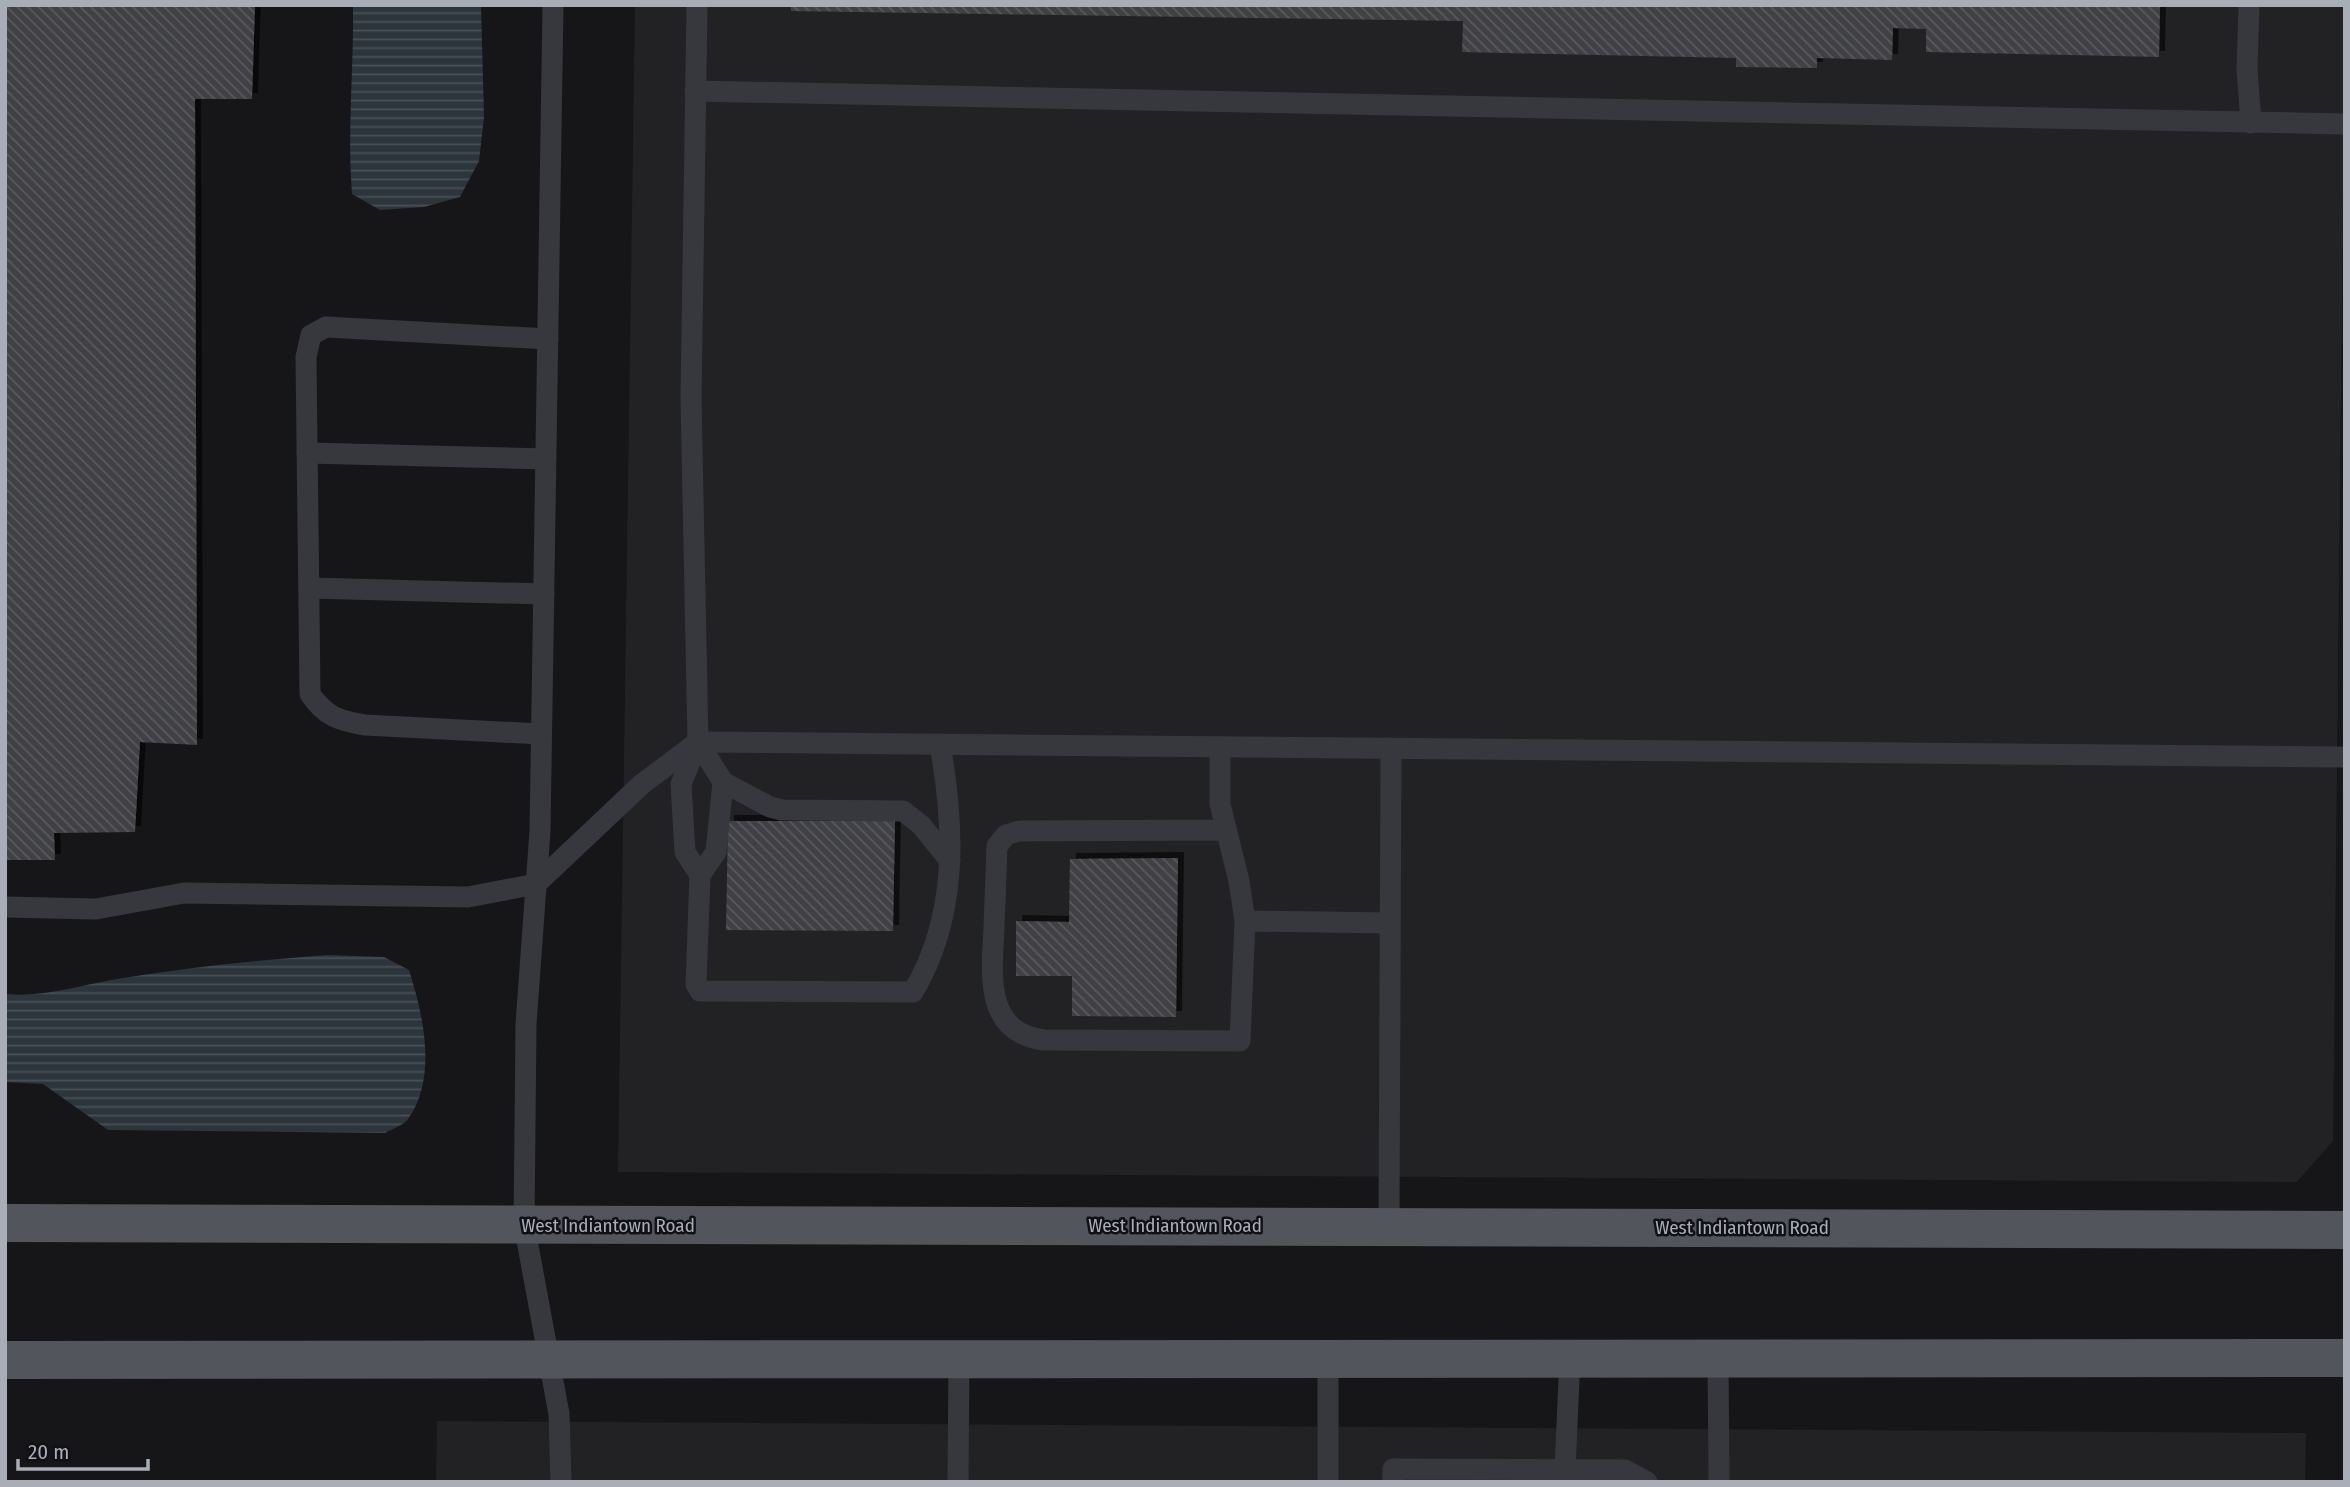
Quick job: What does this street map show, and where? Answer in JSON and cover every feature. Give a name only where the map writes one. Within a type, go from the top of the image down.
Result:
[{"type":"main road","name":"West Indiantown Road","points":[[5,1223],[2345,1230]]},
{"type":"main road","points":[[5,1360],[2345,1357]]},
{"type":"lane","points":[[553,5],[541,734],[536,884],[526,1024],[524,1224],[559,1415],[561,1482]]},
{"type":"lane","points":[[697,5],[691,398],[698,742],[681,784],[685,852],[700,875]]},
{"type":"lane","points":[[2249,5],[2246,69],[2251,123]]},
{"type":"lane","points":[[695,91],[2345,124]]},
{"type":"lane","points":[[541,734],[365,725],[338,721],[320,708],[310,694],[306,357],[311,335],[326,327],[548,339]]},
{"type":"lane","points":[[307,453],[546,459]]},
{"type":"lane","points":[[309,588],[544,594]]},
{"type":"lane","points":[[698,742],[723,782],[771,807],[782,810],[903,811],[920,825],[950,861]]},
{"type":"lane","points":[[5,907],[96,909],[184,893],[468,897],[536,884],[642,784],[698,742],[2345,757]]},
{"type":"lane","points":[[723,782],[716,852],[700,875],[696,984],[700,991],[913,992],[936,946],[950,861],[949,803],[940,745]]},
{"type":"lane","points":[[1220,747],[1220,804],[1239,881],[1245,921],[1240,1041],[1034,1039],[1006,1021],[999,1010],[991,983],[997,846],[1006,835],[1019,831],[1225,830]]},
{"type":"lane","points":[[1389,1226],[1391,748]]},
{"type":"lane","points":[[1245,921],[1390,923]]},
{"type":"lane","points":[[1565,1470],[1570,1357]]},
{"type":"lane","points":[[958,1482],[959,1358]]},
{"type":"lane","points":[[1328,1358],[1328,1482]]},
{"type":"lane","points":[[1718,1358],[1719,1482]]},
{"type":"lane","points":[[1392,1482],[1392,1469],[1625,1471],[1647,1482]]},
{"type":"shaded area","points":[[353,5],[481,5],[484,117],[479,161],[460,197],[424,207],[380,210],[352,194],[350,147]]},
{"type":"shaded area","points":[[635,5],[2345,5],[2333,1141],[2297,1182],[618,1172]]},
{"type":"shaded area","points":[[327,955],[384,957],[409,970],[423,1025],[423,1084],[408,1119],[385,1133],[108,1130],[43,1084],[5,1082],[5,994],[35,994],[174,970]]},
{"type":"shaded area","points":[[437,1421],[2306,1433],[2305,1482],[436,1482]]},
{"type":"building","points":[[5,5],[255,5],[252,99],[195,99],[197,745],[140,742],[135,832],[54,833],[55,860],[5,860]]},
{"type":"building","points":[[791,5],[2160,5],[2159,57],[1926,52],[1926,29],[1893,28],[1892,60],[1817,58],[1817,68],[1736,67],[1736,58],[1462,52],[1463,21],[791,11]]},
{"type":"building","points":[[728,821],[895,821],[893,931],[726,930]]},
{"type":"building","points":[[1178,858],[1176,1017],[1072,1016],[1072,976],[1016,976],[1016,921],[1069,922],[1070,859]]}]
